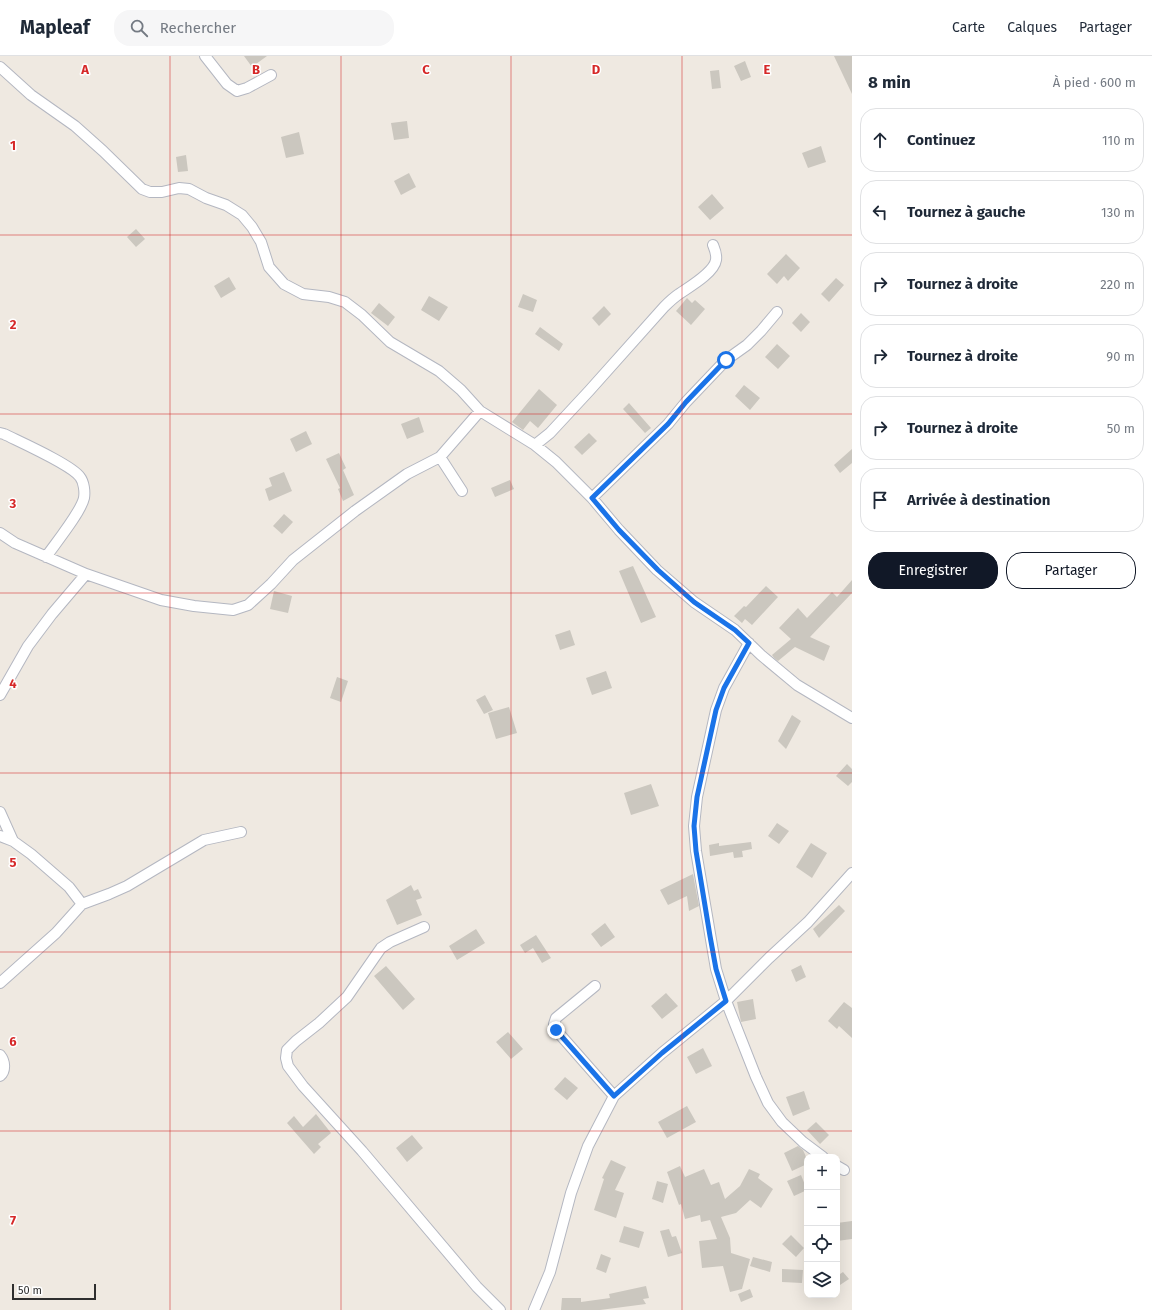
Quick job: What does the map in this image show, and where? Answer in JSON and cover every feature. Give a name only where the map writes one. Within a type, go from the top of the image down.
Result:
[{"type":"street","points":[[205,56],[227,84],[237,91],[247,88],[271,76]]},
{"type":"street","points":[[0,67],[31,95],[75,126],[142,189],[150,192],[162,192],[179,188],[190,189],[242,214],[261,242],[270,267],[284,284],[303,294],[329,297],[346,302],[390,342],[439,371],[461,390],[480,411],[535,445],[556,462],[592,498],[619,530],[658,570],[694,602],[735,630],[797,685],[852,718]]},
{"type":"street","points":[[535,445],[550,433],[664,307],[677,295],[701,280],[710,271],[716,262],[716,252],[712,245]]},
{"type":"street","points":[[592,498],[668,424],[691,396],[726,360],[761,331],[777,312]]},
{"type":"street","points":[[0,533],[15,543],[86,574],[160,600],[233,610],[248,605],[271,584],[293,560],[355,511],[407,474],[440,457],[480,411]]},
{"type":"street","points":[[0,433],[72,469],[81,478],[84,489],[84,498],[80,508],[46,557]]},
{"type":"street","points":[[440,457],[462,491]]},
{"type":"street","points":[[0,695],[28,646],[52,614],[86,574]]},
{"type":"street","points":[[749,643],[724,688],[716,710],[697,797],[694,826],[696,851],[716,969],[726,1001],[756,1077],[768,1103],[782,1122],[803,1142],[819,1154]]},
{"type":"street","points":[[0,812],[14,841]]},
{"type":"street","points":[[0,983],[56,933],[82,904],[126,886],[204,840],[241,832]]},
{"type":"street","points":[[0,836],[14,841],[32,854],[69,887],[82,904]]},
{"type":"street","points":[[534,1310],[550,1272],[571,1193],[600,1121],[614,1096],[662,1053],[726,1001],[808,922],[852,873]]},
{"type":"street","points":[[424,927],[390,942],[381,948],[347,997],[287,1050],[286,1058],[288,1066],[303,1086],[362,1151],[477,1287],[500,1310]]},
{"type":"street","points":[[595,986],[556,1018],[554,1024],[556,1030],[614,1096]]},
{"type":"street","points":[[0,1055],[3,1058],[4,1067],[0,1076]]},
{"type":"building","points":[[244,56],[267,56],[252,67]]},
{"type":"building","points":[[834,56],[852,56],[852,94]]},
{"type":"building","points":[[745,61],[751,77],[741,81],[734,66]]},
{"type":"building","points":[[719,70],[721,88],[712,89],[710,71]]},
{"type":"building","points":[[407,121],[409,138],[394,140],[391,123]]},
{"type":"building","points":[[299,132],[304,154],[286,158],[281,137]]},
{"type":"building","points":[[821,146],[826,162],[808,168],[802,153]]},
{"type":"building","points":[[186,155],[188,171],[178,172],[176,157]]},
{"type":"building","points":[[409,173],[416,187],[401,195],[394,181]]},
{"type":"building","points":[[712,194],[724,208],[710,220],[698,207]]},
{"type":"building","points":[[136,229],[145,239],[136,247],[127,237]]},
{"type":"building","points":[[786,254],[800,268],[788,281],[784,276],[777,284],[767,274]]},
{"type":"building","points":[[229,277],[236,289],[221,298],[214,286]]},
{"type":"building","points":[[836,278],[844,285],[829,302],[821,294]]},
{"type":"building","points":[[523,294],[537,300],[533,312],[518,307]]},
{"type":"building","points":[[429,296],[448,307],[439,321],[421,310]]},
{"type":"building","points":[[687,298],[692,303],[695,300],[705,309],[691,325],[676,311]]},
{"type":"building","points":[[379,303],[395,317],[388,326],[371,313]]},
{"type":"building","points":[[604,306],[611,314],[599,326],[592,318]]},
{"type":"building","points":[[801,313],[810,322],[801,332],[792,323]]},
{"type":"building","points":[[540,327],[563,344],[559,351],[535,334]]},
{"type":"building","points":[[777,344],[790,356],[778,369],[765,357]]},
{"type":"building","points":[[744,385],[760,398],[750,410],[735,396]]},
{"type":"building","points":[[539,389],[557,405],[538,428],[530,421],[523,430],[512,422]]},
{"type":"building","points":[[629,403],[651,428],[645,433],[623,409]]},
{"type":"building","points":[[419,417],[424,432],[407,439],[401,424]]},
{"type":"building","points":[[306,431],[312,444],[296,452],[290,439]]},
{"type":"building","points":[[589,433],[597,441],[582,455],[574,447]]},
{"type":"building","points":[[852,449],[852,463],[840,473],[834,465]]},
{"type":"building","points":[[339,453],[346,468],[343,470],[354,495],[343,501],[338,489],[340,488],[326,459]]},
{"type":"building","points":[[284,472],[292,491],[269,501],[265,489],[272,486],[269,478]]},
{"type":"building","points":[[510,480],[514,489],[495,497],[491,488]]},
{"type":"building","points":[[284,514],[293,522],[282,534],[273,526]]},
{"type":"building","points":[[633,566],[656,617],[641,623],[619,571]]},
{"type":"building","points":[[852,580],[852,593],[810,637],[830,646],[824,661],[795,647],[778,661],[774,658],[772,655],[791,639],[779,628],[798,608],[807,618],[832,592],[837,597]]},
{"type":"building","points":[[766,586],[778,597],[752,625],[745,619],[742,623],[734,616],[744,606],[746,607]]},
{"type":"building","points":[[274,591],[292,596],[288,613],[270,609]]},
{"type":"building","points":[[570,630],[575,645],[560,650],[555,635]]},
{"type":"building","points":[[606,671],[612,688],[592,695],[586,678]]},
{"type":"building","points":[[337,677],[348,681],[341,702],[330,698]]},
{"type":"building","points":[[485,695],[493,710],[484,714],[476,700]]},
{"type":"building","points":[[509,707],[517,733],[496,739],[488,713]]},
{"type":"building","points":[[792,715],[801,721],[786,749],[778,741]]},
{"type":"building","points":[[847,764],[852,769],[852,782],[848,786],[836,776]]},
{"type":"building","points":[[651,784],[659,806],[631,815],[624,793]]},
{"type":"building","points":[[777,823],[789,831],[779,844],[768,836]]},
{"type":"building","points":[[751,842],[752,849],[742,851],[743,857],[734,858],[733,852],[710,856],[709,845],[719,843],[719,846]]},
{"type":"building","points":[[811,843],[827,853],[812,878],[796,867]]},
{"type":"building","points":[[693,874],[699,906],[689,911],[687,896],[668,905],[660,890]]},
{"type":"building","points":[[411,885],[414,891],[418,889],[422,898],[416,900],[422,915],[397,925],[386,900]]},
{"type":"building","points":[[839,905],[845,911],[819,938],[813,929]]},
{"type":"building","points":[[605,923],[615,937],[601,947],[591,934]]},
{"type":"building","points":[[476,929],[485,943],[457,960],[449,946]]},
{"type":"building","points":[[536,935],[551,958],[542,963],[533,948],[525,953],[520,945]]},
{"type":"building","points":[[801,965],[806,977],[796,982],[791,970]]},
{"type":"building","points":[[386,966],[415,999],[403,1010],[374,976]]},
{"type":"building","points":[[666,993],[678,1006],[662,1019],[651,1006]]},
{"type":"building","points":[[753,999],[756,1019],[741,1022],[737,1002]]},
{"type":"building","points":[[844,1002],[852,1008],[852,1038],[839,1026],[837,1029],[828,1021]]},
{"type":"building","points":[[508,1032],[523,1049],[511,1059],[496,1042]]},
{"type":"building","points":[[703,1048],[712,1066],[696,1074],[687,1057]]},
{"type":"building","points":[[565,1077],[578,1088],[567,1100],[554,1089]]},
{"type":"building","points":[[804,1091],[810,1109],[793,1116],[786,1097]]},
{"type":"building","points":[[687,1106],[696,1122],[667,1138],[658,1122]]},
{"type":"building","points":[[316,1114],[331,1133],[318,1144],[321,1147],[314,1154],[287,1123],[294,1116],[303,1127]]},
{"type":"building","points":[[816,1122],[829,1135],[820,1144],[807,1130]]},
{"type":"building","points":[[412,1135],[423,1148],[407,1162],[396,1148]]},
{"type":"building","points":[[798,1146],[803,1150],[805,1154],[804,1165],[792,1171],[784,1153]]},
{"type":"building","points":[[611,1160],[626,1167],[615,1190],[624,1193],[616,1218],[594,1210],[604,1179],[602,1178]]},
{"type":"building","points":[[680,1166],[685,1177],[704,1169],[711,1185],[719,1182],[725,1199],[740,1186],[749,1169],[760,1174],[758,1178],[773,1189],[761,1208],[750,1200],[736,1213],[721,1217],[730,1238],[731,1253],[750,1259],[742,1289],[730,1292],[723,1266],[702,1268],[699,1241],[717,1239],[710,1220],[701,1222],[700,1215],[685,1219],[681,1204],[679,1205],[667,1172]]},
{"type":"building","points":[[801,1175],[804,1182],[804,1191],[794,1196],[787,1181]]},
{"type":"building","points":[[657,1181],[668,1184],[663,1203],[652,1199]]},
{"type":"building","points":[[852,1221],[852,1239],[840,1241],[840,1223]]},
{"type":"building","points":[[624,1226],[644,1232],[639,1248],[619,1242]]},
{"type":"building","points":[[669,1229],[672,1237],[676,1236],[682,1253],[668,1257],[660,1231]]},
{"type":"building","points":[[791,1235],[804,1248],[796,1257],[782,1244]]},
{"type":"building","points":[[601,1254],[611,1258],[606,1273],[596,1269]]},
{"type":"building","points":[[753,1257],[772,1262],[770,1272],[750,1266]]},
{"type":"building","points":[[782,1269],[803,1270],[802,1283],[782,1282]]},
{"type":"building","points":[[843,1272],[849,1279],[840,1285],[840,1274]]},
{"type":"building","points":[[646,1286],[649,1298],[643,1299],[646,1304],[600,1310],[561,1310],[562,1298],[581,1298],[581,1302],[610,1298],[609,1294]]},
{"type":"building","points":[[750,1289],[753,1297],[741,1302],[738,1294]]},
{"type":"route","points":[[556,1030],[614,1096],[662,1053],[726,1001],[716,969],[696,851],[694,826],[697,797],[716,710],[724,688],[749,643],[735,630],[694,602],[658,570],[619,530],[592,498],[668,424],[686,402],[726,360]]}]
